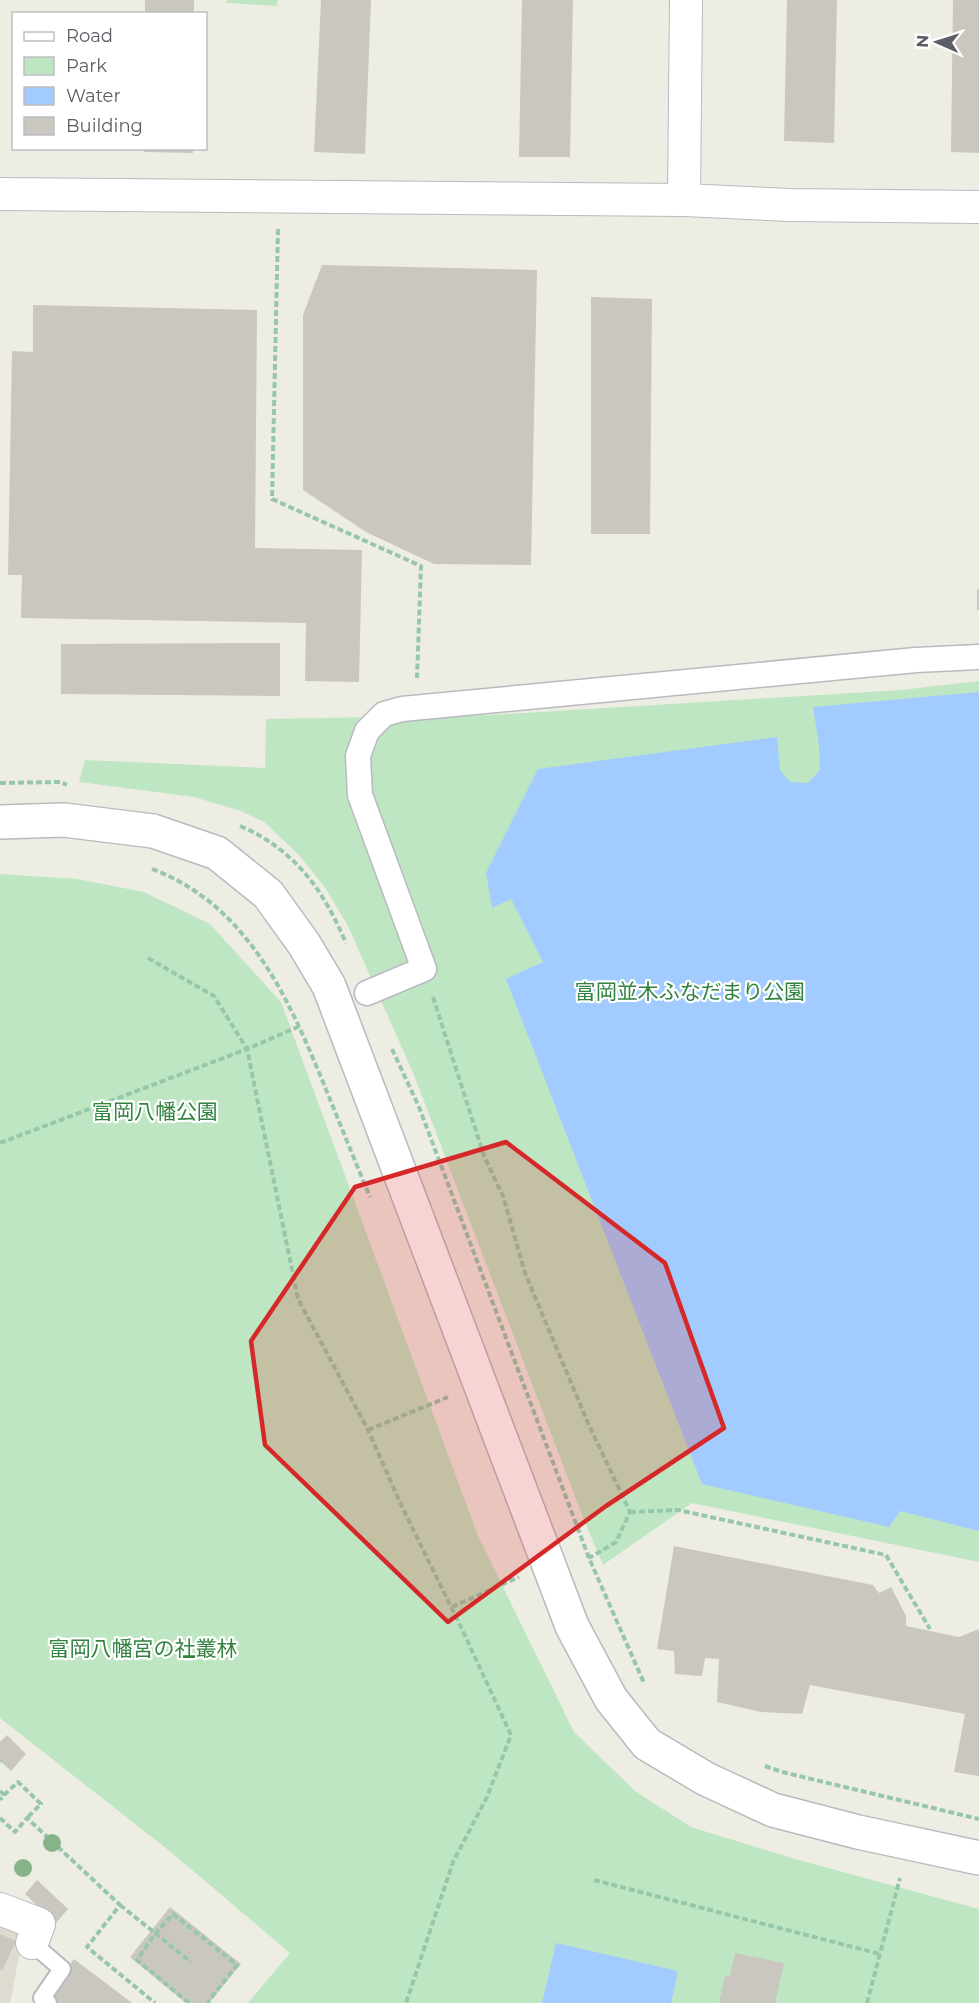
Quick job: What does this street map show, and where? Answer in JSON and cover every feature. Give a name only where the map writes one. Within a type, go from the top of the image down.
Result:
[{"type":"street","points":[[684,200],[687,0]]},
{"type":"street","points":[[0,194],[684,200],[790,205],[979,207]]},
{"type":"street","points":[[367,993],[424,969],[360,795],[358,756],[366,731],[384,714],[402,709],[916,660],[979,657]]},
{"type":"street","points":[[0,822],[64,820],[153,831],[217,853],[268,894],[304,944],[329,986],[572,1626],[611,1699],[647,1744],[706,1779],[773,1810],[858,1833],[979,1858]]},
{"type":"street","points":[[0,1909],[39,1924],[32,1942]]},
{"type":"lane","points":[[32,1942],[62,1969],[42,1998],[48,2003]]},
{"type":"path","points":[[278,225],[272,499],[421,566],[416,708]]},
{"type":"path","points":[[0,783],[61,782],[70,786]]},
{"type":"path","points":[[236,824],[263,836],[290,857],[318,887],[341,932],[367,993]]},
{"type":"path","points":[[148,958],[213,996],[247,1049],[298,1299],[368,1430],[403,1509],[452,1607],[511,1735],[487,1797],[453,1862],[406,2003]]},
{"type":"path","points":[[424,969],[484,1156],[503,1196],[525,1273],[588,1423],[630,1512]]},
{"type":"path","points":[[0,1143],[247,1049],[300,1026]]},
{"type":"path","points":[[390,1045],[419,1107],[589,1558],[648,1691]]},
{"type":"path","points":[[368,1430],[448,1396]]},
{"type":"path","points":[[630,1512],[678,1510],[886,1555],[930,1629]]},
{"type":"path","points":[[589,1558],[616,1542],[630,1512]]},
{"type":"path","points":[[452,1607],[520,1577]]},
{"type":"path","points":[[762,1765],[782,1772],[979,1819]]},
{"type":"path","points":[[0,1800],[18,1782],[41,1804],[15,1832],[0,1818]]},
{"type":"path","points":[[0,1791],[4,1795]]},
{"type":"path","points":[[27,1818],[120,1905],[191,1962]]},
{"type":"path","points":[[867,2003],[900,1878]]},
{"type":"path","points":[[594,1880],[880,1954]]},
{"type":"path","points":[[120,1905],[87,1947],[155,2003]]},
{"type":"path","points":[[189,2003],[137,1960],[155,1934],[173,1914],[237,1965],[207,2003]]},
{"type":"highlighted area","points":[[506,1142],[665,1263],[724,1428],[606,1506],[448,1622],[265,1445],[251,1341],[355,1187]]},
{"type":"shaded area","points":[[0,1922],[24,1931],[10,2003],[0,2003]]},
{"type":"green space","points":[[227,0],[278,0],[277,6],[227,3]]},
{"type":"green space","name":"富岡並木ふなだまり公園","points":[[979,681],[979,1562],[692,1503],[603,1565],[414,1075],[348,926],[326,889],[299,855],[264,822],[241,811],[194,797],[79,782],[85,760],[265,768],[266,719],[491,715],[901,690]]},
{"type":"green space","name":"富岡八幡公園","points":[[0,874],[77,879],[144,892],[210,924],[281,1002],[478,1536],[574,1732],[635,1791],[691,1827],[795,1859],[979,1909],[979,2003],[248,2003],[290,1953],[172,1853],[0,1718]]},
{"type":"water","name":"富岡並木ふなだまり公園","points":[[979,692],[979,1531],[900,1511],[889,1527],[702,1484],[506,979],[543,962],[511,899],[492,908],[486,873],[538,769],[777,737],[780,770],[790,782],[808,783],[820,770],[813,707]]},
{"type":"water","points":[[556,1943],[678,1971],[671,2003],[542,2003]]},
{"type":"building","points":[[145,0],[194,0],[194,12],[145,12]]},
{"type":"building","points":[[321,0],[371,0],[365,154],[314,152]]},
{"type":"building","points":[[522,0],[573,0],[570,157],[519,157]]},
{"type":"building","points":[[787,0],[837,0],[834,143],[784,141]]},
{"type":"building","points":[[953,0],[979,0],[979,153],[951,152]]},
{"type":"building","points":[[144,150],[193,150],[193,153],[144,152]]},
{"type":"building","points":[[322,265],[537,270],[531,565],[434,564],[366,532],[303,490],[303,315]]},
{"type":"building","points":[[591,297],[652,299],[650,534],[591,534]]},
{"type":"building","points":[[33,305],[257,310],[255,548],[362,550],[359,682],[305,681],[306,623],[21,618],[22,575],[8,575],[12,351],[33,352]]},
{"type":"building","points":[[977,589],[979,589],[979,610],[977,610]]},
{"type":"building","points":[[280,643],[280,696],[61,694],[61,644]]},
{"type":"building","points":[[674,1546],[873,1585],[879,1593],[891,1587],[906,1616],[906,1626],[959,1637],[979,1629],[979,1776],[954,1772],[965,1714],[810,1685],[802,1714],[761,1712],[717,1702],[719,1659],[705,1658],[702,1676],[675,1674],[674,1651],[657,1649]]},
{"type":"building","points":[[7,1735],[26,1754],[11,1771],[0,1761],[0,1742]]},
{"type":"building","points":[[37,1880],[68,1909],[56,1923],[25,1894]]},
{"type":"building","points":[[170,1907],[241,1964],[209,2003],[186,2003],[130,1957]]},
{"type":"building","points":[[0,1934],[16,1941],[2,1971],[0,1969]]},
{"type":"building","points":[[735,1953],[784,1963],[775,2003],[719,2003],[725,1975],[730,1976]]},
{"type":"building","points":[[74,1959],[132,2003],[57,2003],[47,1995]]},
{"type":"park label","name":"富岡八幡宮の社叢林","points":[[143,1648]]}]
